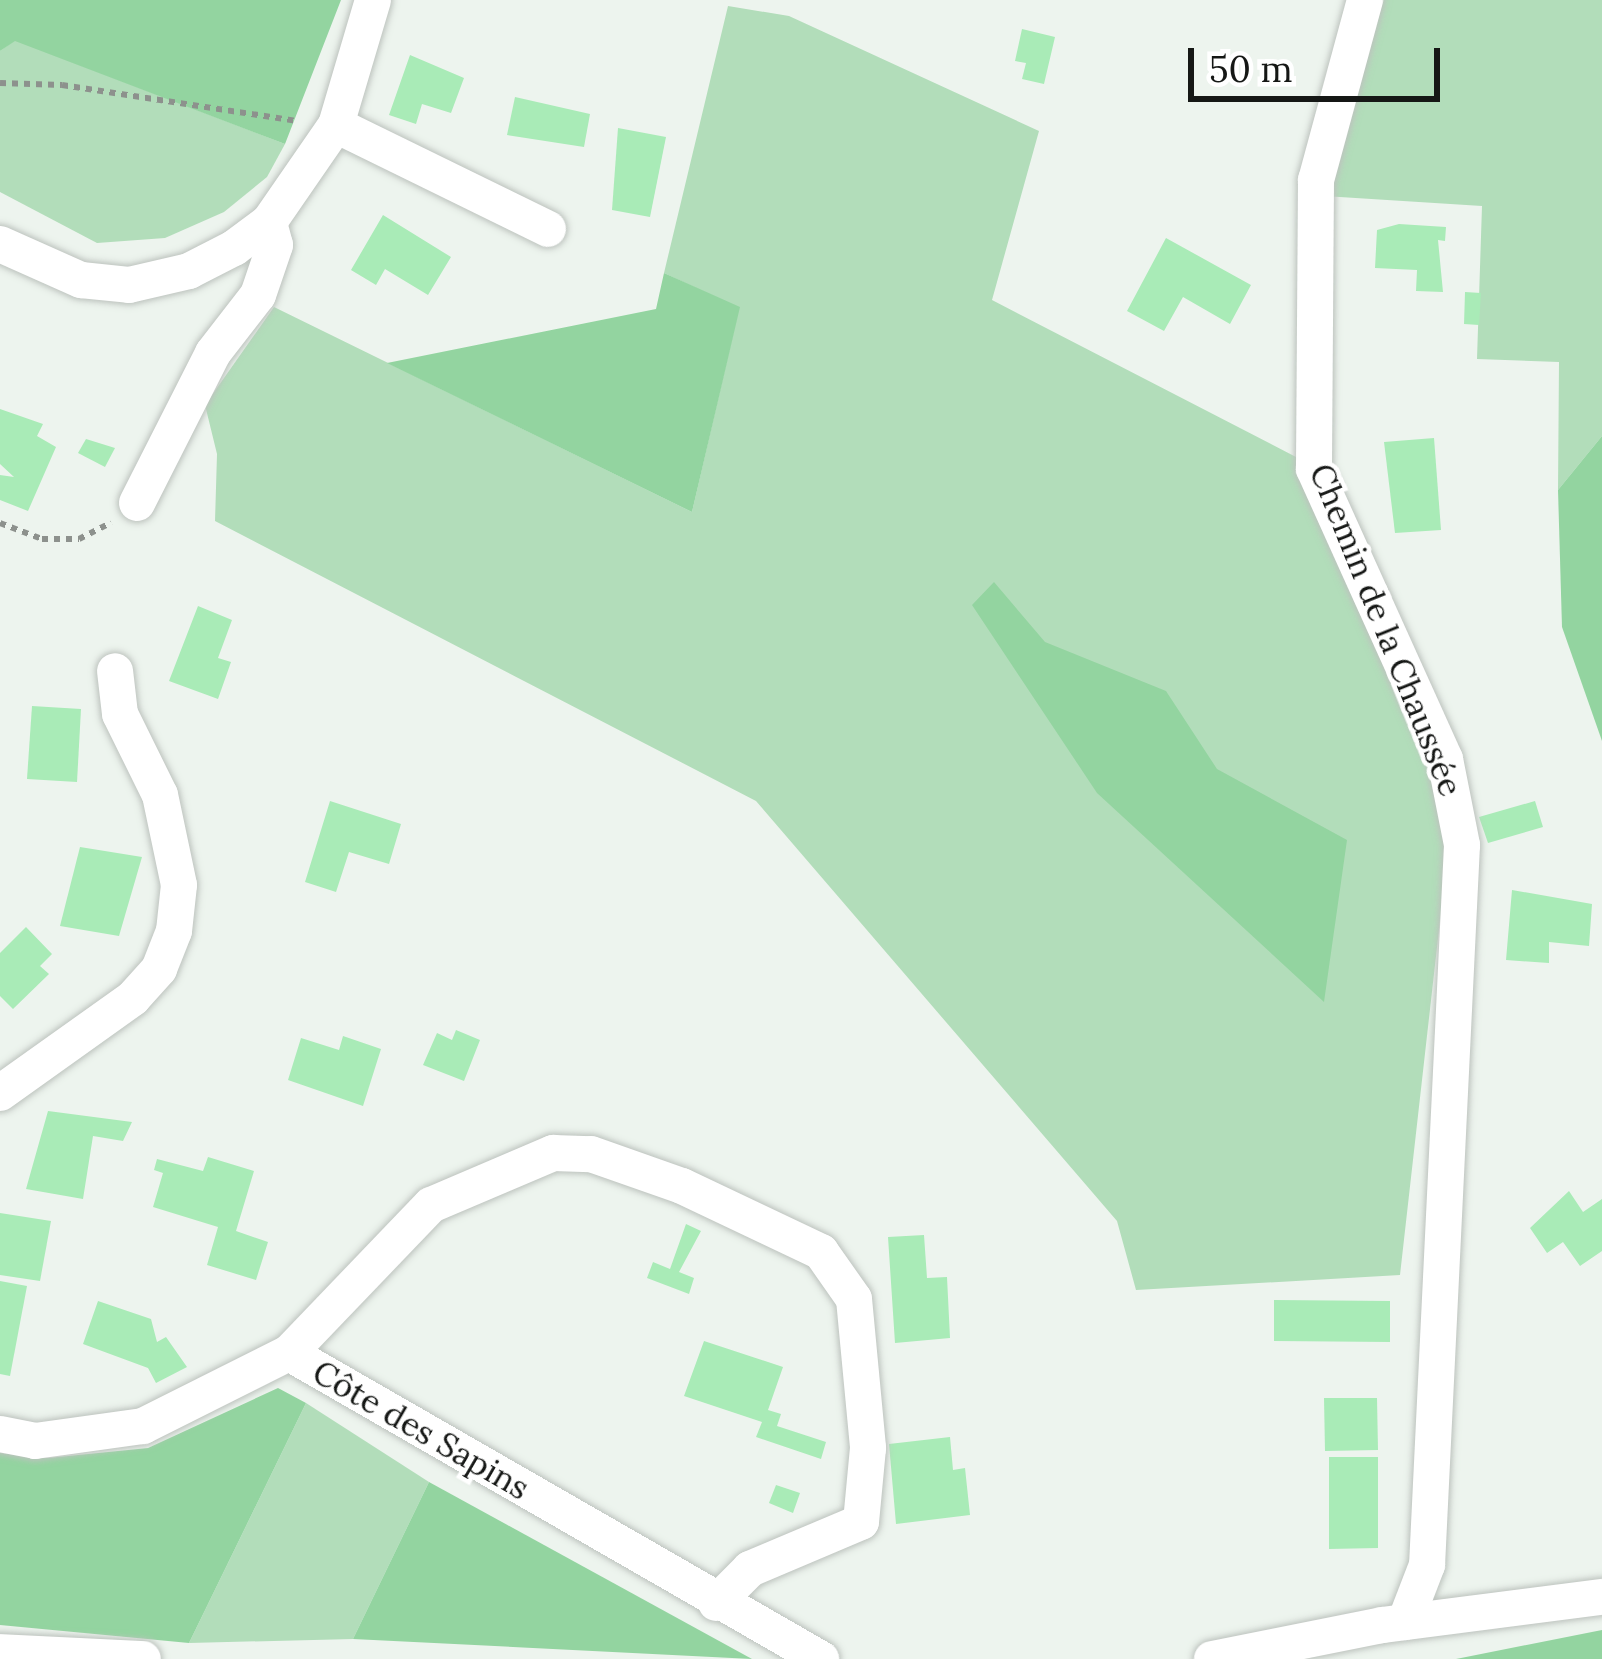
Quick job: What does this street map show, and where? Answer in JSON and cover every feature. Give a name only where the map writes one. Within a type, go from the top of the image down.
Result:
[{"type":"street","points":[[0,244],[81,280],[129,285],[190,271],[268,222],[336,125],[374,0]]},
{"type":"street","name":"Chemin de la Chaussée","points":[[1365,0],[1316,181],[1314,469],[1445,759],[1462,844],[1427,1565],[1391,1635]]},
{"type":"street","points":[[336,125],[548,229]]},
{"type":"street","points":[[137,502],[213,352],[257,295],[274,245],[268,222]]},
{"type":"street","points":[[0,1094],[133,998],[159,970],[174,931],[178,885],[160,795],[120,714],[115,671]]},
{"type":"street","points":[[289,1353],[430,1205],[553,1154],[591,1154],[682,1186],[821,1252],[854,1299],[868,1448],[861,1522],[750,1570],[716,1603]]},
{"type":"street","name":"Côte des Sapins","points":[[0,1434],[35,1441],[143,1426],[289,1353],[716,1603],[821,1659]]},
{"type":"street","points":[[1212,1659],[1391,1635],[1602,1597]]},
{"type":"street","points":[[0,1652],[143,1659]]},
{"type":"path","points":[[0,83],[62,85],[336,125]]},
{"type":"path","points":[[0,523],[42,539],[79,539],[137,502]]},
{"type":"green space","points":[[0,0],[341,0],[285,144],[15,41],[0,51]]},
{"type":"green space","points":[[1383,0],[1602,0],[1602,436],[1558,490],[1559,362],[1477,359],[1482,206],[1324,196]]},
{"type":"green space","points":[[728,6],[789,16],[1039,131],[992,300],[1296,457],[1440,786],[1449,841],[1400,1275],[1136,1290],[1117,1221],[756,801],[215,521],[217,454],[205,405],[274,307],[692,512],[739,308],[664,273]]},
{"type":"green space","points":[[15,40],[285,144],[267,177],[224,212],[165,238],[97,243],[0,192],[0,51]]},
{"type":"green space","points":[[664,273],[740,307],[692,512],[387,363],[656,309]]},
{"type":"green space","points":[[1602,436],[1602,741],[1562,627],[1558,490]]},
{"type":"green space","points":[[994,582],[1045,642],[1166,691],[1217,769],[1347,840],[1324,1002],[1097,793],[972,605]]},
{"type":"green space","points":[[278,1388],[306,1403],[189,1643],[0,1625],[0,1453],[48,1458],[148,1448]]},
{"type":"green space","points":[[306,1403],[429,1482],[353,1639],[189,1643]]},
{"type":"green space","points":[[429,1482],[752,1659],[353,1639]]},
{"type":"green space","points":[[1602,1630],[1602,1659],[1456,1659]]},
{"type":"building","points":[[1022,29],[1055,37],[1044,84],[1022,79],[1026,63],[1015,61]]},
{"type":"building","points":[[410,55],[464,78],[451,113],[422,104],[416,124],[389,115]]},
{"type":"building","points":[[515,97],[590,114],[584,147],[507,135]]},
{"type":"building","points":[[618,128],[666,137],[650,217],[612,210]]},
{"type":"building","points":[[383,215],[451,257],[428,295],[385,269],[376,285],[351,270]]},
{"type":"building","points":[[1399,224],[1446,227],[1445,241],[1438,240],[1443,292],[1416,291],[1417,270],[1375,268],[1377,230]]},
{"type":"building","points":[[1166,238],[1251,285],[1230,324],[1183,297],[1164,331],[1127,311]]},
{"type":"building","points":[[1465,292],[1481,293],[1479,325],[1464,324]]},
{"type":"building","points":[[0,409],[43,424],[37,436],[56,447],[28,511],[0,500],[0,475],[14,477],[0,464]]},
{"type":"building","points":[[1434,438],[1441,530],[1395,533],[1384,442]]},
{"type":"building","points":[[86,439],[115,448],[105,467],[78,453]]},
{"type":"building","points":[[198,606],[232,620],[218,658],[231,662],[218,699],[169,681]]},
{"type":"building","points":[[32,706],[81,709],[77,782],[27,779]]},
{"type":"building","points":[[330,801],[401,824],[389,864],[349,852],[336,892],[305,882]]},
{"type":"building","points":[[1535,801],[1543,827],[1488,843],[1479,817]]},
{"type":"building","points":[[80,847],[142,857],[119,936],[60,926]]},
{"type":"building","points":[[1512,890],[1592,904],[1589,946],[1549,942],[1549,963],[1506,960]]},
{"type":"building","points":[[26,927],[52,954],[40,966],[49,974],[13,1009],[0,996],[0,953]]},
{"type":"building","points":[[456,1030],[480,1040],[464,1081],[423,1065],[437,1033],[452,1040]]},
{"type":"building","points":[[343,1036],[381,1049],[363,1106],[288,1080],[301,1038],[339,1050]]},
{"type":"building","points":[[48,1111],[132,1122],[123,1141],[93,1136],[83,1199],[26,1189]]},
{"type":"building","points":[[208,1157],[254,1171],[236,1231],[268,1242],[256,1280],[207,1265],[218,1227],[153,1207],[163,1173],[154,1170],[157,1159],[203,1171]]},
{"type":"building","points":[[1569,1191],[1583,1212],[1602,1199],[1602,1251],[1580,1266],[1563,1242],[1547,1253],[1530,1228]]},
{"type":"building","points":[[0,1213],[51,1221],[40,1281],[0,1275]]},
{"type":"building","points":[[686,1224],[701,1231],[679,1272],[694,1278],[689,1294],[647,1278],[653,1262],[670,1269]]},
{"type":"building","points":[[924,1235],[927,1278],[947,1277],[950,1338],[895,1343],[888,1237]]},
{"type":"building","points":[[0,1281],[27,1286],[10,1376],[0,1374]]},
{"type":"building","points":[[1274,1300],[1390,1301],[1390,1342],[1274,1341]]},
{"type":"building","points":[[98,1301],[151,1319],[157,1342],[166,1337],[187,1367],[156,1383],[148,1368],[83,1344]]},
{"type":"building","points":[[704,1341],[783,1367],[768,1410],[781,1414],[777,1426],[826,1442],[821,1459],[756,1437],[762,1422],[684,1396]]},
{"type":"building","points":[[1324,1398],[1377,1398],[1378,1450],[1325,1451]]},
{"type":"building","points":[[950,1437],[953,1470],[965,1468],[970,1515],[896,1524],[889,1444]]},
{"type":"building","points":[[1329,1457],[1378,1457],[1378,1548],[1329,1549]]},
{"type":"building","points":[[776,1485],[800,1493],[793,1513],[769,1503]]}]
